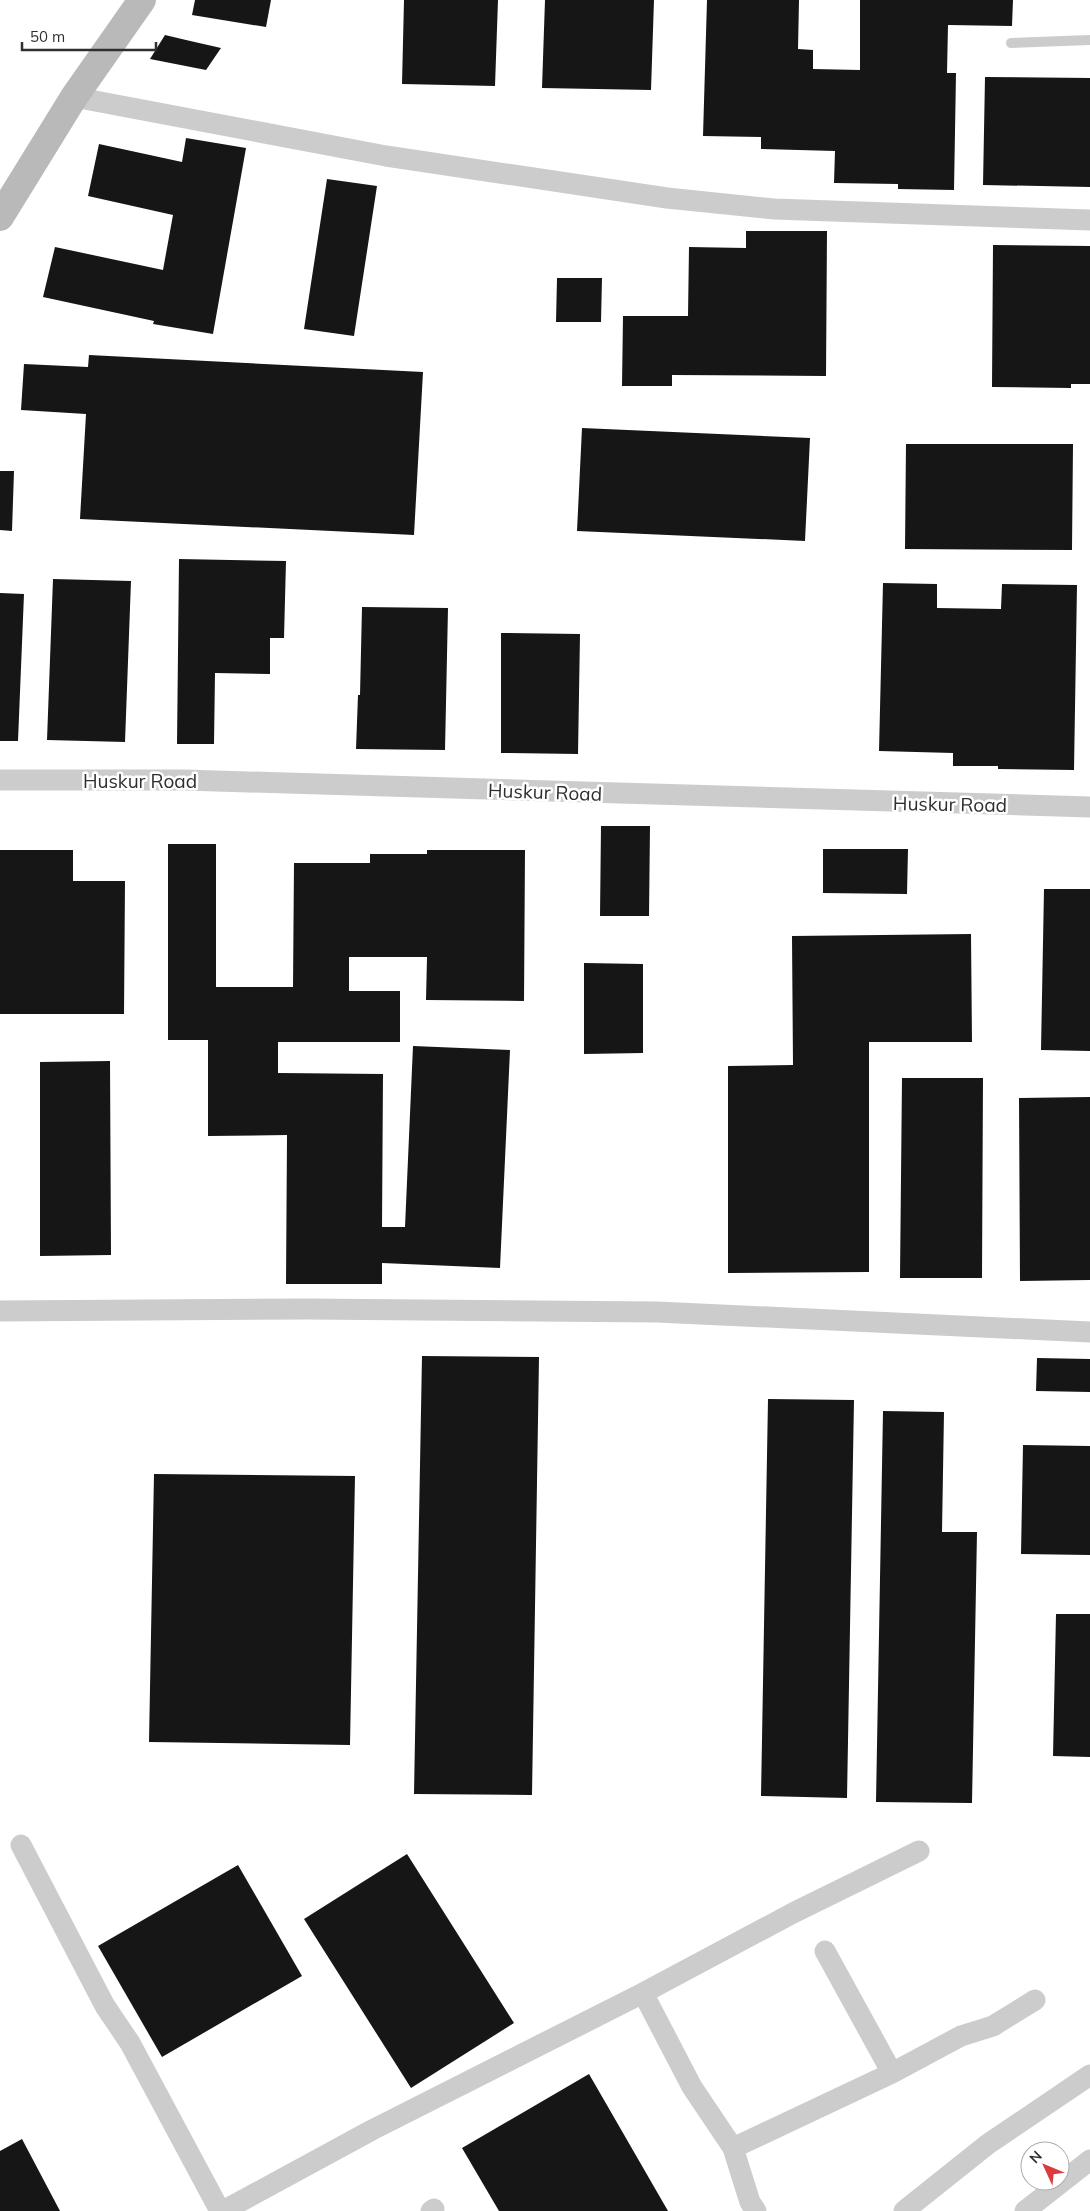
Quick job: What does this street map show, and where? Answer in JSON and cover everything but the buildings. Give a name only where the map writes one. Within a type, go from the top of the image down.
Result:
[{"type":"main road","points":[[0,217],[74,97],[142,0]]},
{"type":"street","points":[[74,97],[386,156],[667,198],[774,209],[1090,220]]},
{"type":"street","name":"Huskur Road","points":[[0,780],[184,780],[1090,807]]},
{"type":"street","points":[[0,1311],[306,1309],[657,1312],[1090,1332]]},
{"type":"street","points":[[21,1844],[105,2006],[130,2043],[221,2211],[372,2130],[643,1993],[815,1902],[919,1851]]},
{"type":"street","points":[[825,1951],[892,2073]]},
{"type":"street","points":[[643,1993],[692,2087],[733,2148],[750,2202],[756,2211]]},
{"type":"street","points":[[733,2148],[892,2073],[961,2036],[993,2026],[1035,2000]]},
{"type":"street","points":[[904,2211],[988,2144],[1090,2075]]},
{"type":"street","points":[[1025,2211],[1090,2160]]},
{"type":"lane","points":[[1012,44],[1090,40]]}]
